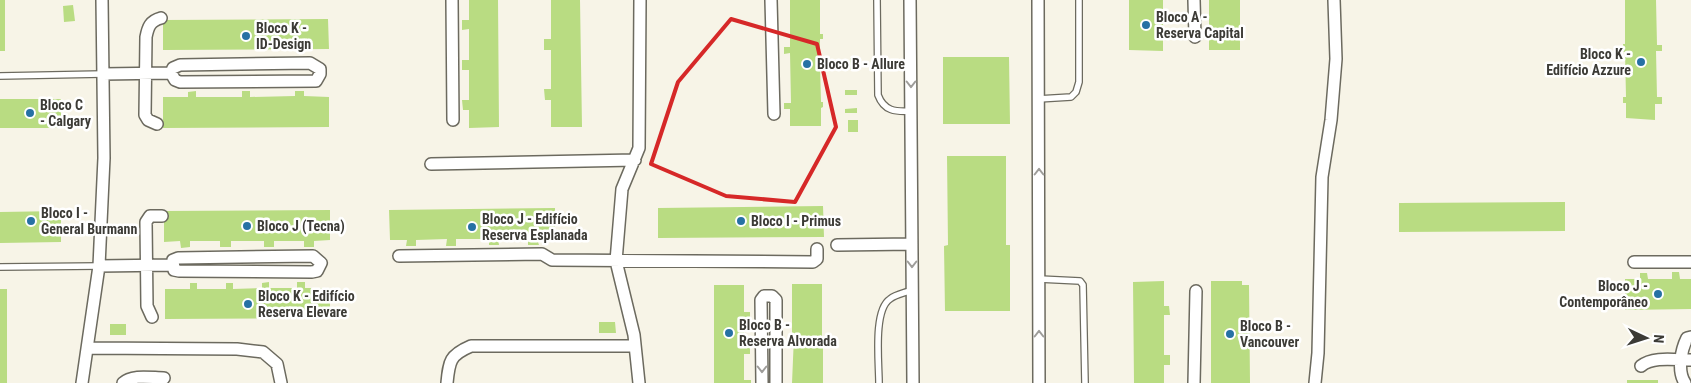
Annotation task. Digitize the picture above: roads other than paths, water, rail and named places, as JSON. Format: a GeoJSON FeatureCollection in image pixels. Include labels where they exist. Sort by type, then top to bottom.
{"type":"FeatureCollection","features":[{"type":"Feature","properties":{"kind":"street"},"geometry":{"type":"LineString","coordinates":[[82,383],[89,348],[99,266],[104,158],[102,0]]}},
{"type":"Feature","properties":{"kind":"street"},"geometry":{"type":"LineString","coordinates":[[452,0],[453,120]]}},
{"type":"Feature","properties":{"kind":"street"},"geometry":{"type":"LineString","coordinates":[[639,383],[635,346],[616,261],[622,188],[639,148],[640,0]]}},
{"type":"Feature","properties":{"kind":"street"},"geometry":{"type":"LineString","coordinates":[[771,0],[774,114]]}},
{"type":"Feature","properties":{"kind":"street"},"geometry":{"type":"LineString","coordinates":[[910,0],[913,383]]}},
{"type":"Feature","properties":{"kind":"street"},"geometry":{"type":"LineString","coordinates":[[1038,0],[1040,383]]}},
{"type":"Feature","properties":{"kind":"street"},"geometry":{"type":"LineString","coordinates":[[1194,0],[1196,37]]}},
{"type":"Feature","properties":{"kind":"street"},"geometry":{"type":"LineString","coordinates":[[1315,383],[1318,353],[1322,177],[1331,120],[1336,59],[1334,0]]}},
{"type":"Feature","properties":{"kind":"street"},"geometry":{"type":"LineString","coordinates":[[157,124],[148,120],[145,115],[146,37],[148,26],[153,20],[160,18]]}},
{"type":"Feature","properties":{"kind":"street"},"geometry":{"type":"LineString","coordinates":[[310,63],[320,69],[318,80],[308,81],[180,82],[173,78],[171,73],[173,68],[180,65],[310,63]]}},
{"type":"Feature","properties":{"kind":"street"},"geometry":{"type":"LineString","coordinates":[[102,74],[171,73]]}},
{"type":"Feature","properties":{"kind":"street"},"geometry":{"type":"LineString","coordinates":[[431,164],[635,160]]}},
{"type":"Feature","properties":{"kind":"street"},"geometry":{"type":"LineString","coordinates":[[152,318],[146,306],[147,219],[154,215],[162,216]]}},
{"type":"Feature","properties":{"kind":"street"},"geometry":{"type":"LineString","coordinates":[[836,245],[912,244]]}},
{"type":"Feature","properties":{"kind":"street"},"geometry":{"type":"LineString","coordinates":[[399,256],[542,254],[552,260],[812,262],[817,259],[817,249]]}},
{"type":"Feature","properties":{"kind":"street"},"geometry":{"type":"LineString","coordinates":[[313,256],[321,263],[317,271],[312,272],[179,271],[174,270],[172,265],[173,260],[178,258],[313,256]]}},
{"type":"Feature","properties":{"kind":"street"},"geometry":{"type":"LineString","coordinates":[[1634,262],[1691,262]]}},
{"type":"Feature","properties":{"kind":"street"},"geometry":{"type":"LineString","coordinates":[[99,266],[172,265]]}},
{"type":"Feature","properties":{"kind":"street"},"geometry":{"type":"LineString","coordinates":[[1194,383],[1196,291]]}},
{"type":"Feature","properties":{"kind":"street"},"geometry":{"type":"LineString","coordinates":[[762,383],[761,300],[764,296],[772,296],[776,300],[776,383]]}},
{"type":"Feature","properties":{"kind":"street"},"geometry":{"type":"LineString","coordinates":[[1682,382],[1686,360],[1681,349],[1687,338],[1691,337]]}},
{"type":"Feature","properties":{"kind":"street"},"geometry":{"type":"LineString","coordinates":[[447,383],[449,364],[457,352],[471,346],[635,346]]}},
{"type":"Feature","properties":{"kind":"street"},"geometry":{"type":"LineString","coordinates":[[89,348],[237,349],[263,352],[277,364],[281,383]]}},
{"type":"Feature","properties":{"kind":"street"},"geometry":{"type":"LineString","coordinates":[[1641,366],[1646,362],[1654,360],[1686,360]]}},
{"type":"Feature","properties":{"kind":"street"},"geometry":{"type":"LineString","coordinates":[[123,383],[126,380],[136,378],[164,378]]}},
{"type":"Feature","properties":{"kind":"lane"},"geometry":{"type":"LineString","coordinates":[[877,0],[878,95],[881,104],[888,109],[911,111]]}},
{"type":"Feature","properties":{"kind":"lane"},"geometry":{"type":"LineString","coordinates":[[1038,99],[1070,97],[1076,92],[1078,82],[1079,0]]}},
{"type":"Feature","properties":{"kind":"lane"},"geometry":{"type":"LineString","coordinates":[[0,76],[102,74]]}},
{"type":"Feature","properties":{"kind":"lane"},"geometry":{"type":"LineString","coordinates":[[0,267],[99,266]]}},
{"type":"Feature","properties":{"kind":"lane"},"geometry":{"type":"LineString","coordinates":[[1039,279],[1080,281],[1084,285],[1085,383]]}},
{"type":"Feature","properties":{"kind":"lane"},"geometry":{"type":"LineString","coordinates":[[879,383],[879,320],[882,308],[890,299],[912,290]]}},
{"type":"Feature","properties":{"kind":"place","name":"Bloco A - Reserva Capital"},"geometry":{"type":"Point","coordinates":[1146,25]}},
{"type":"Feature","properties":{"kind":"place","name":"Bloco K - ID-Design"},"geometry":{"type":"Point","coordinates":[246,36]}},
{"type":"Feature","properties":{"kind":"place","name":"Bloco K - Edifício Azzure"},"geometry":{"type":"Point","coordinates":[1641,62]}},
{"type":"Feature","properties":{"kind":"place","name":"Bloco B - Allure"},"geometry":{"type":"Point","coordinates":[807,64]}},
{"type":"Feature","properties":{"kind":"place","name":"Bloco C - Calgary"},"geometry":{"type":"Point","coordinates":[30,113]}},
{"type":"Feature","properties":{"kind":"place","name":"Bloco I - General Burmann"},"geometry":{"type":"Point","coordinates":[31,221]}},
{"type":"Feature","properties":{"kind":"place","name":"Bloco I - Primus"},"geometry":{"type":"Point","coordinates":[741,221]}},
{"type":"Feature","properties":{"kind":"place","name":"Bloco J (Tecna)"},"geometry":{"type":"Point","coordinates":[247,226]}},
{"type":"Feature","properties":{"kind":"place","name":"Bloco J - Edifício Reserva Esplanada"},"geometry":{"type":"Point","coordinates":[472,227]}},
{"type":"Feature","properties":{"kind":"place","name":"Bloco J - Contemporâneo"},"geometry":{"type":"Point","coordinates":[1658,294]}},
{"type":"Feature","properties":{"kind":"place","name":"Bloco K - Edifício Reserva Elevare"},"geometry":{"type":"Point","coordinates":[248,304]}},
{"type":"Feature","properties":{"kind":"place","name":"Bloco B - Reserva Alvorada"},"geometry":{"type":"Point","coordinates":[729,333]}},
{"type":"Feature","properties":{"kind":"place","name":"Bloco B - Vancouver"},"geometry":{"type":"Point","coordinates":[1230,334]}}]}
